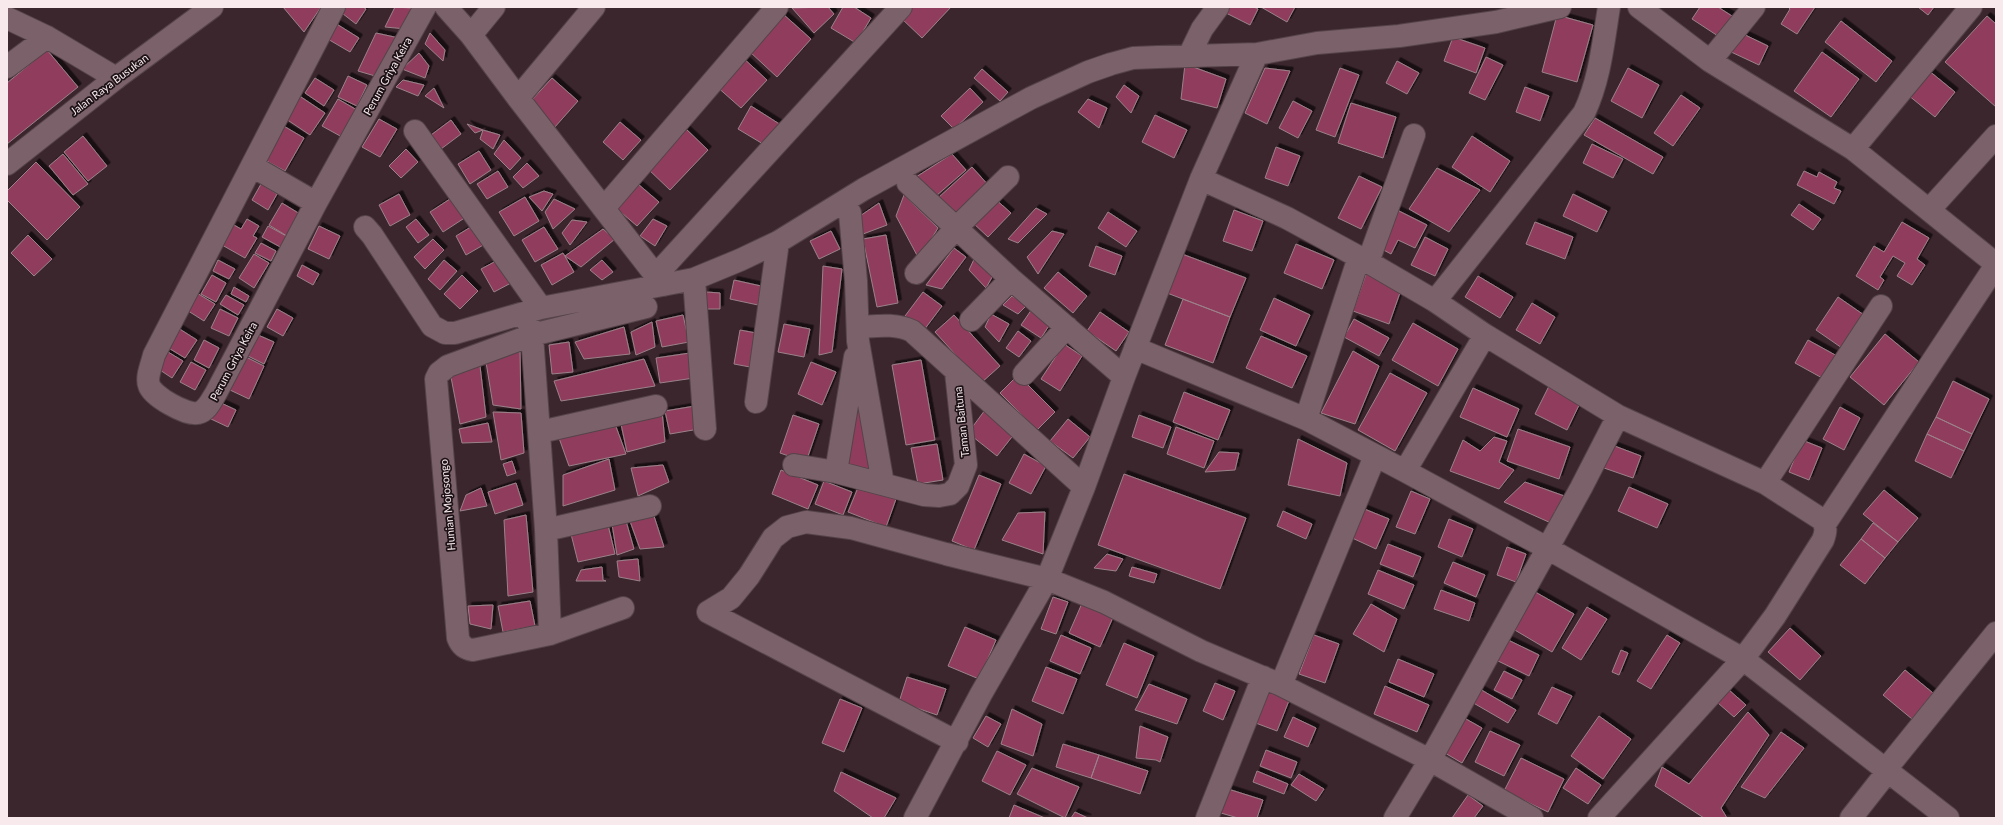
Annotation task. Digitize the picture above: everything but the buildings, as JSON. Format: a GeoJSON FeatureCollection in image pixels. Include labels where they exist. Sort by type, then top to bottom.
{"type":"FeatureCollection","features":[{"type":"Feature","properties":{"kind":"street","name":"Jalan Raya Busukan"},"geometry":{"type":"LineString","coordinates":[[7,164],[116,78],[212,7]]}},
{"type":"Feature","properties":{"kind":"street","name":"Perum Griya Keira"},"geometry":{"type":"LineString","coordinates":[[334,7],[154,355],[148,384],[152,391],[179,409],[191,414],[199,413],[208,406],[316,203],[425,7]]}},
{"type":"Feature","properties":{"kind":"street"},"geometry":{"type":"LineString","coordinates":[[446,7],[471,35],[518,98],[660,279]]}},
{"type":"Feature","properties":{"kind":"street"},"geometry":{"type":"LineString","coordinates":[[471,35],[494,7]]}},
{"type":"Feature","properties":{"kind":"street"},"geometry":{"type":"LineString","coordinates":[[518,98],[594,7]]}},
{"type":"Feature","properties":{"kind":"street"},"geometry":{"type":"LineString","coordinates":[[604,208],[776,7]]}},
{"type":"Feature","properties":{"kind":"street"},"geometry":{"type":"LineString","coordinates":[[660,279],[901,7]]}},
{"type":"Feature","properties":{"kind":"street"},"geometry":{"type":"LineString","coordinates":[[1189,56],[1202,29],[1218,7]]}},
{"type":"Feature","properties":{"kind":"street"},"geometry":{"type":"LineString","coordinates":[[365,227],[378,244],[432,326],[438,331],[455,332],[660,279],[694,278],[778,242],[871,185],[1031,98],[1088,72],[1133,58],[1257,54],[1317,44],[1496,22],[1560,7]]}},
{"type":"Feature","properties":{"kind":"street"},"geometry":{"type":"LineString","coordinates":[[1435,301],[1584,113],[1594,92],[1600,69],[1609,7]]}},
{"type":"Feature","properties":{"kind":"street"},"geometry":{"type":"LineString","coordinates":[[1639,7],[1710,61],[1853,149],[1996,265],[1825,524]]}},
{"type":"Feature","properties":{"kind":"street"},"geometry":{"type":"LineString","coordinates":[[1710,61],[1754,7]]}},
{"type":"Feature","properties":{"kind":"street"},"geometry":{"type":"LineString","coordinates":[[1853,149],[1971,7]]}},
{"type":"Feature","properties":{"kind":"street"},"geometry":{"type":"LineString","coordinates":[[7,18],[47,37],[116,78]]}},
{"type":"Feature","properties":{"kind":"street"},"geometry":{"type":"LineString","coordinates":[[7,67],[47,37]]}},
{"type":"Feature","properties":{"kind":"street"},"geometry":{"type":"LineString","coordinates":[[915,818],[957,742],[981,694],[1046,579],[1084,487],[1135,348],[1201,179],[1257,54]]}},
{"type":"Feature","properties":{"kind":"street"},"geometry":{"type":"LineString","coordinates":[[415,131],[534,311],[532,335],[546,530],[550,634]]}},
{"type":"Feature","properties":{"kind":"street"},"geometry":{"type":"LineString","coordinates":[[1306,419],[1363,259],[1414,135]]}},
{"type":"Feature","properties":{"kind":"street"},"geometry":{"type":"LineString","coordinates":[[1929,210],[1996,136]]}},
{"type":"Feature","properties":{"kind":"street"},"geometry":{"type":"LineString","coordinates":[[252,166],[316,203]]}},
{"type":"Feature","properties":{"kind":"street"},"geometry":{"type":"LineString","coordinates":[[916,273],[956,228],[1008,177]]}},
{"type":"Feature","properties":{"kind":"street"},"geometry":{"type":"LineString","coordinates":[[1201,179],[1287,218],[1363,259],[1435,301],[1485,335],[1618,416],[1765,483],[1821,519],[1825,524],[1826,532],[1823,540],[1775,616],[1743,659],[1599,818]]}},
{"type":"Feature","properties":{"kind":"street"},"geometry":{"type":"LineString","coordinates":[[908,183],[1011,279],[1124,377]]}},
{"type":"Feature","properties":{"kind":"street"},"geometry":{"type":"LineString","coordinates":[[850,213],[858,334],[883,484]]}},
{"type":"Feature","properties":{"kind":"street"},"geometry":{"type":"LineString","coordinates":[[756,402],[778,242]]}},
{"type":"Feature","properties":{"kind":"street"},"geometry":{"type":"LineString","coordinates":[[694,278],[705,429]]}},
{"type":"Feature","properties":{"kind":"street"},"geometry":{"type":"LineString","coordinates":[[972,320],[1011,279]]}},
{"type":"Feature","properties":{"kind":"street"},"geometry":{"type":"LineString","coordinates":[[1765,483],[1881,306]]}},
{"type":"Feature","properties":{"kind":"street","name":"Hunian Mojosongo"},"geometry":{"type":"LineString","coordinates":[[623,608],[550,634],[473,650],[466,649],[460,644],[457,630],[436,379],[443,368],[532,335],[646,307]]}},
{"type":"Feature","properties":{"kind":"street","name":"Taman Baituna"},"geometry":{"type":"LineString","coordinates":[[858,334],[892,326],[903,327],[912,331],[1084,487]]}},
{"type":"Feature","properties":{"kind":"street"},"geometry":{"type":"LineString","coordinates":[[1024,374],[1067,327]]}},
{"type":"Feature","properties":{"kind":"street"},"geometry":{"type":"LineString","coordinates":[[836,472],[858,334]]}},
{"type":"Feature","properties":{"kind":"street"},"geometry":{"type":"LineString","coordinates":[[1404,471],[1485,335]]}},
{"type":"Feature","properties":{"kind":"street"},"geometry":{"type":"LineString","coordinates":[[1135,348],[1306,419],[1547,548],[1743,659],[1948,818]]}},
{"type":"Feature","properties":{"kind":"street","name":"Taman Baituna"},"geometry":{"type":"LineString","coordinates":[[794,465],[836,472],[924,496],[950,494],[958,486],[966,465],[956,372]]}},
{"type":"Feature","properties":{"kind":"street"},"geometry":{"type":"LineString","coordinates":[[540,432],[656,406]]}},
{"type":"Feature","properties":{"kind":"street"},"geometry":{"type":"LineString","coordinates":[[1395,818],[1430,760],[1618,416]]}},
{"type":"Feature","properties":{"kind":"street"},"geometry":{"type":"LineString","coordinates":[[1207,818],[1272,681],[1375,456]]}},
{"type":"Feature","properties":{"kind":"street"},"geometry":{"type":"LineString","coordinates":[[546,530],[650,506]]}},
{"type":"Feature","properties":{"kind":"street"},"geometry":{"type":"LineString","coordinates":[[957,742],[708,612],[731,598],[749,576],[773,538],[787,527],[806,522],[851,528],[1046,579],[1104,602],[1201,651],[1272,681],[1430,760],[1532,818]]}},
{"type":"Feature","properties":{"kind":"street"},"geometry":{"type":"LineString","coordinates":[[1851,818],[1887,770],[1996,633]]}}]}
